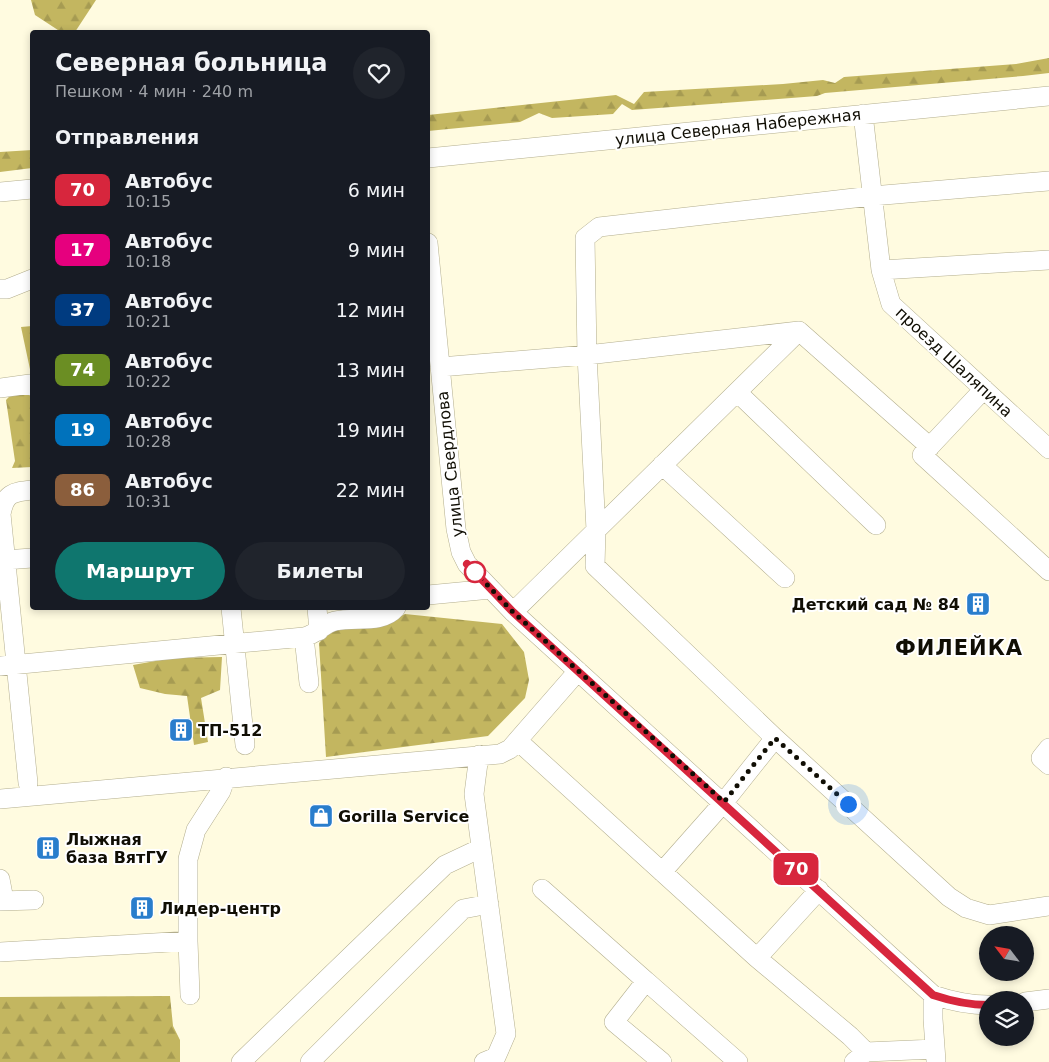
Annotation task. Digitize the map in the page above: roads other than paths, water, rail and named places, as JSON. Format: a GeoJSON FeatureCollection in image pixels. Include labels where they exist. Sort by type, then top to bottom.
{"type":"FeatureCollection","features":[{"type":"Feature","properties":{"kind":"street","name":"улица Северная Набережная"},"geometry":{"type":"LineString","coordinates":[[430,158],[1049,96]]}},
{"type":"Feature","properties":{"kind":"street","name":"проезд Шаляпина"},"geometry":{"type":"LineString","coordinates":[[863,114],[881,270],[892,304],[1049,449]]}},
{"type":"Feature","properties":{"kind":"street"},"geometry":{"type":"LineString","coordinates":[[1049,181],[872,196],[599,227],[585,238],[587,355],[596,530],[594,566],[775,738],[949,897],[966,908],[989,915],[1049,906]]}},
{"type":"Feature","properties":{"kind":"street"},"geometry":{"type":"LineString","coordinates":[[0,192],[30,189]]}},
{"type":"Feature","properties":{"kind":"street"},"geometry":{"type":"LineString","coordinates":[[881,270],[1049,260]]}},
{"type":"Feature","properties":{"kind":"street"},"geometry":{"type":"LineString","coordinates":[[0,289],[7,290],[30,280]]}},
{"type":"Feature","properties":{"kind":"street","name":"улица Свердлова"},"geometry":{"type":"LineString","coordinates":[[430,281],[456,529],[461,552],[467,564],[513,612],[724,802],[933,995],[952,1001],[979,1005]]}},
{"type":"Feature","properties":{"kind":"street"},"geometry":{"type":"LineString","coordinates":[[513,612],[799,331]]}},
{"type":"Feature","properties":{"kind":"street"},"geometry":{"type":"LineString","coordinates":[[440,367],[587,355],[799,331],[930,447]]}},
{"type":"Feature","properties":{"kind":"street"},"geometry":{"type":"LineString","coordinates":[[0,388],[30,384]]}},
{"type":"Feature","properties":{"kind":"street"},"geometry":{"type":"LineString","coordinates":[[984,390],[922,455],[1049,571]]}},
{"type":"Feature","properties":{"kind":"street"},"geometry":{"type":"LineString","coordinates":[[737,392],[876,525]]}},
{"type":"Feature","properties":{"kind":"street"},"geometry":{"type":"LineString","coordinates":[[662,465],[785,578]]}},
{"type":"Feature","properties":{"kind":"street"},"geometry":{"type":"LineString","coordinates":[[28,783],[8,665],[5,560],[1,514],[8,496],[18,491],[30,490]]}},
{"type":"Feature","properties":{"kind":"street"},"geometry":{"type":"LineString","coordinates":[[5,560],[30,558]]}},
{"type":"Feature","properties":{"kind":"street"},"geometry":{"type":"LineString","coordinates":[[430,595],[492,589]]}},
{"type":"Feature","properties":{"kind":"street"},"geometry":{"type":"LineString","coordinates":[[231,610],[245,745]]}},
{"type":"Feature","properties":{"kind":"street"},"geometry":{"type":"LineString","coordinates":[[309,683],[311,634],[317,610]]}},
{"type":"Feature","properties":{"kind":"street"},"geometry":{"type":"LineString","coordinates":[[8,665],[235,644],[311,634],[338,620],[381,618],[393,610]]}},
{"type":"Feature","properties":{"kind":"street"},"geometry":{"type":"LineString","coordinates":[[0,799],[226,777],[500,754],[510,750],[578,671]]}},
{"type":"Feature","properties":{"kind":"street"},"geometry":{"type":"LineString","coordinates":[[662,872],[724,802],[775,738]]}},
{"type":"Feature","properties":{"kind":"street"},"geometry":{"type":"LineString","coordinates":[[518,741],[757,958],[850,1036],[860,1057],[936,1056],[933,995]]}},
{"type":"Feature","properties":{"kind":"street"},"geometry":{"type":"LineString","coordinates":[[1049,748],[1041,758],[1049,765]]}},
{"type":"Feature","properties":{"kind":"street"},"geometry":{"type":"LineString","coordinates":[[479,755],[474,794],[506,1034],[496,1057],[484,1062]]}},
{"type":"Feature","properties":{"kind":"street"},"geometry":{"type":"LineString","coordinates":[[190,996],[188,859],[196,830],[222,790],[226,777]]}},
{"type":"Feature","properties":{"kind":"street"},"geometry":{"type":"LineString","coordinates":[[241,1062],[445,865],[481,848]]}},
{"type":"Feature","properties":{"kind":"street"},"geometry":{"type":"LineString","coordinates":[[0,879],[2,901],[34,900]]}},
{"type":"Feature","properties":{"kind":"street"},"geometry":{"type":"LineString","coordinates":[[542,889],[738,1062]]}},
{"type":"Feature","properties":{"kind":"street"},"geometry":{"type":"LineString","coordinates":[[757,958],[819,890]]}},
{"type":"Feature","properties":{"kind":"street"},"geometry":{"type":"LineString","coordinates":[[310,1062],[463,908],[489,904]]}},
{"type":"Feature","properties":{"kind":"street"},"geometry":{"type":"LineString","coordinates":[[0,952],[188,941]]}},
{"type":"Feature","properties":{"kind":"street"},"geometry":{"type":"LineString","coordinates":[[646,981],[614,1022],[662,1062]]}},
{"type":"Feature","properties":{"kind":"street"},"geometry":{"type":"LineString","coordinates":[[1034,1001],[1049,999]]}},
{"type":"Feature","properties":{"kind":"place","name":"Детский сад № 84"},"geometry":{"type":"Point","coordinates":[978,604]}},
{"type":"Feature","properties":{"kind":"place","name":"ТП-512"},"geometry":{"type":"Point","coordinates":[181,730]}},
{"type":"Feature","properties":{"kind":"place","name":"Gorilla Service"},"geometry":{"type":"Point","coordinates":[321,816]}},
{"type":"Feature","properties":{"kind":"place","name":"Лыжная база ВятГУ"},"geometry":{"type":"Point","coordinates":[48,848]}},
{"type":"Feature","properties":{"kind":"place","name":"Лидер-центр"},"geometry":{"type":"Point","coordinates":[142,908]}},
{"type":"Feature","properties":{"kind":"district","name":"ФИЛЕЙКА"},"geometry":{"type":"Point","coordinates":[959,648]}}]}
